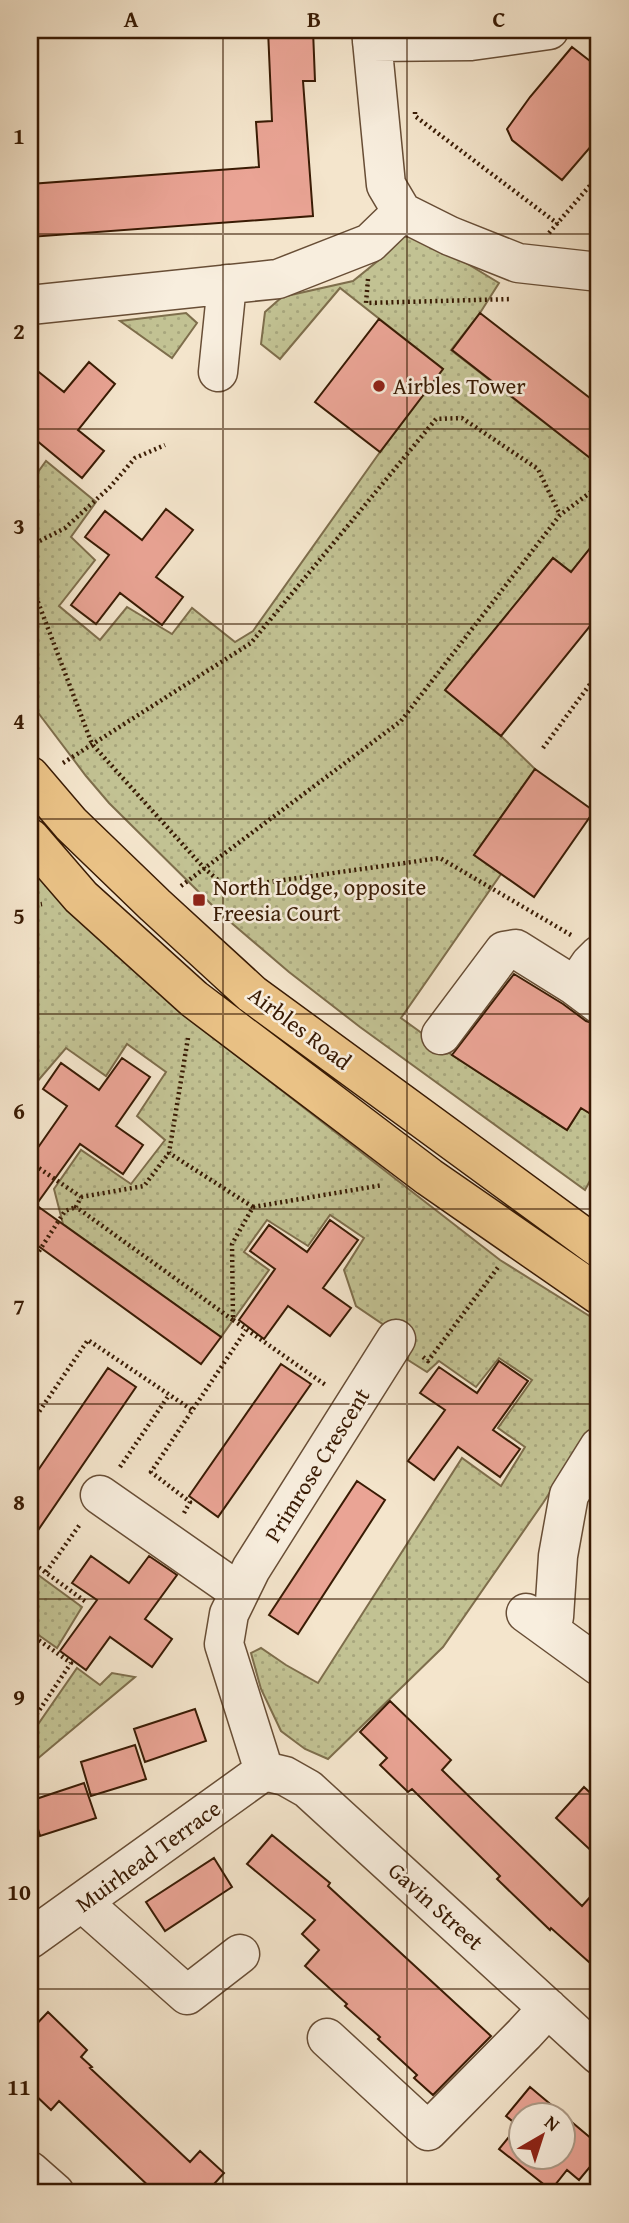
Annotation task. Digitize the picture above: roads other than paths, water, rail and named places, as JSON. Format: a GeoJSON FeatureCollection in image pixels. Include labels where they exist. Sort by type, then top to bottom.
{"type":"FeatureCollection","features":[{"type":"Feature","properties":{"kind":"main road","name":"Airbles Road"},"geometry":{"type":"LineString","coordinates":[[32,779],[71,824],[252,994],[599,1248]]}},
{"type":"Feature","properties":{"kind":"main road","name":"Airbles Road"},"geometry":{"type":"LineString","coordinates":[[30,838],[81,897],[194,999],[429,1177],[599,1295]]}},
{"type":"Feature","properties":{"kind":"street"},"geometry":{"type":"LineString","coordinates":[[549,30],[471,41],[372,36],[386,185],[402,212],[450,236],[518,281],[599,272]]}},
{"type":"Feature","properties":{"kind":"street"},"geometry":{"type":"LineString","coordinates":[[30,305],[278,279],[370,243],[402,212]]}},
{"type":"Feature","properties":{"kind":"street"},"geometry":{"type":"LineString","coordinates":[[218,372],[228,284]]}},
{"type":"Feature","properties":{"kind":"street"},"geometry":{"type":"LineString","coordinates":[[442,1035],[504,951],[516,949],[587,995],[590,964],[587,946]]}},
{"type":"Feature","properties":{"kind":"street","name":"Primrose Crescent"},"geometry":{"type":"LineString","coordinates":[[264,1771],[224,1644],[229,1614],[251,1569],[397,1339]]}},
{"type":"Feature","properties":{"kind":"street"},"geometry":{"type":"LineString","coordinates":[[599,1447],[569,1495],[558,1556],[540,1615],[599,1666]]}},
{"type":"Feature","properties":{"kind":"street"},"geometry":{"type":"LineString","coordinates":[[100,1495],[239,1592]]}},
{"type":"Feature","properties":{"kind":"street","name":"Muirhead Terrace"},"geometry":{"type":"LineString","coordinates":[[30,1939],[264,1771]]}},
{"type":"Feature","properties":{"kind":"street","name":"Gavin Street"},"geometry":{"type":"LineString","coordinates":[[264,1771],[285,1776],[308,1789],[599,2055]]}},
{"type":"Feature","properties":{"kind":"street"},"geometry":{"type":"LineString","coordinates":[[83,1903],[187,1995],[240,1954]]}},
{"type":"Feature","properties":{"kind":"street"},"geometry":{"type":"LineString","coordinates":[[327,2038],[428,2131],[548,2008]]}},
{"type":"Feature","properties":{"kind":"street"},"geometry":{"type":"LineString","coordinates":[[30,2171],[55,2193]]}},
{"type":"Feature","properties":{"kind":"place","name":"Airbles Tower"},"geometry":{"type":"Point","coordinates":[379,386]}},
{"type":"Feature","properties":{"kind":"place","name":"North Lodge, opposite Freesia Court"},"geometry":{"type":"Point","coordinates":[199,900]}}]}
